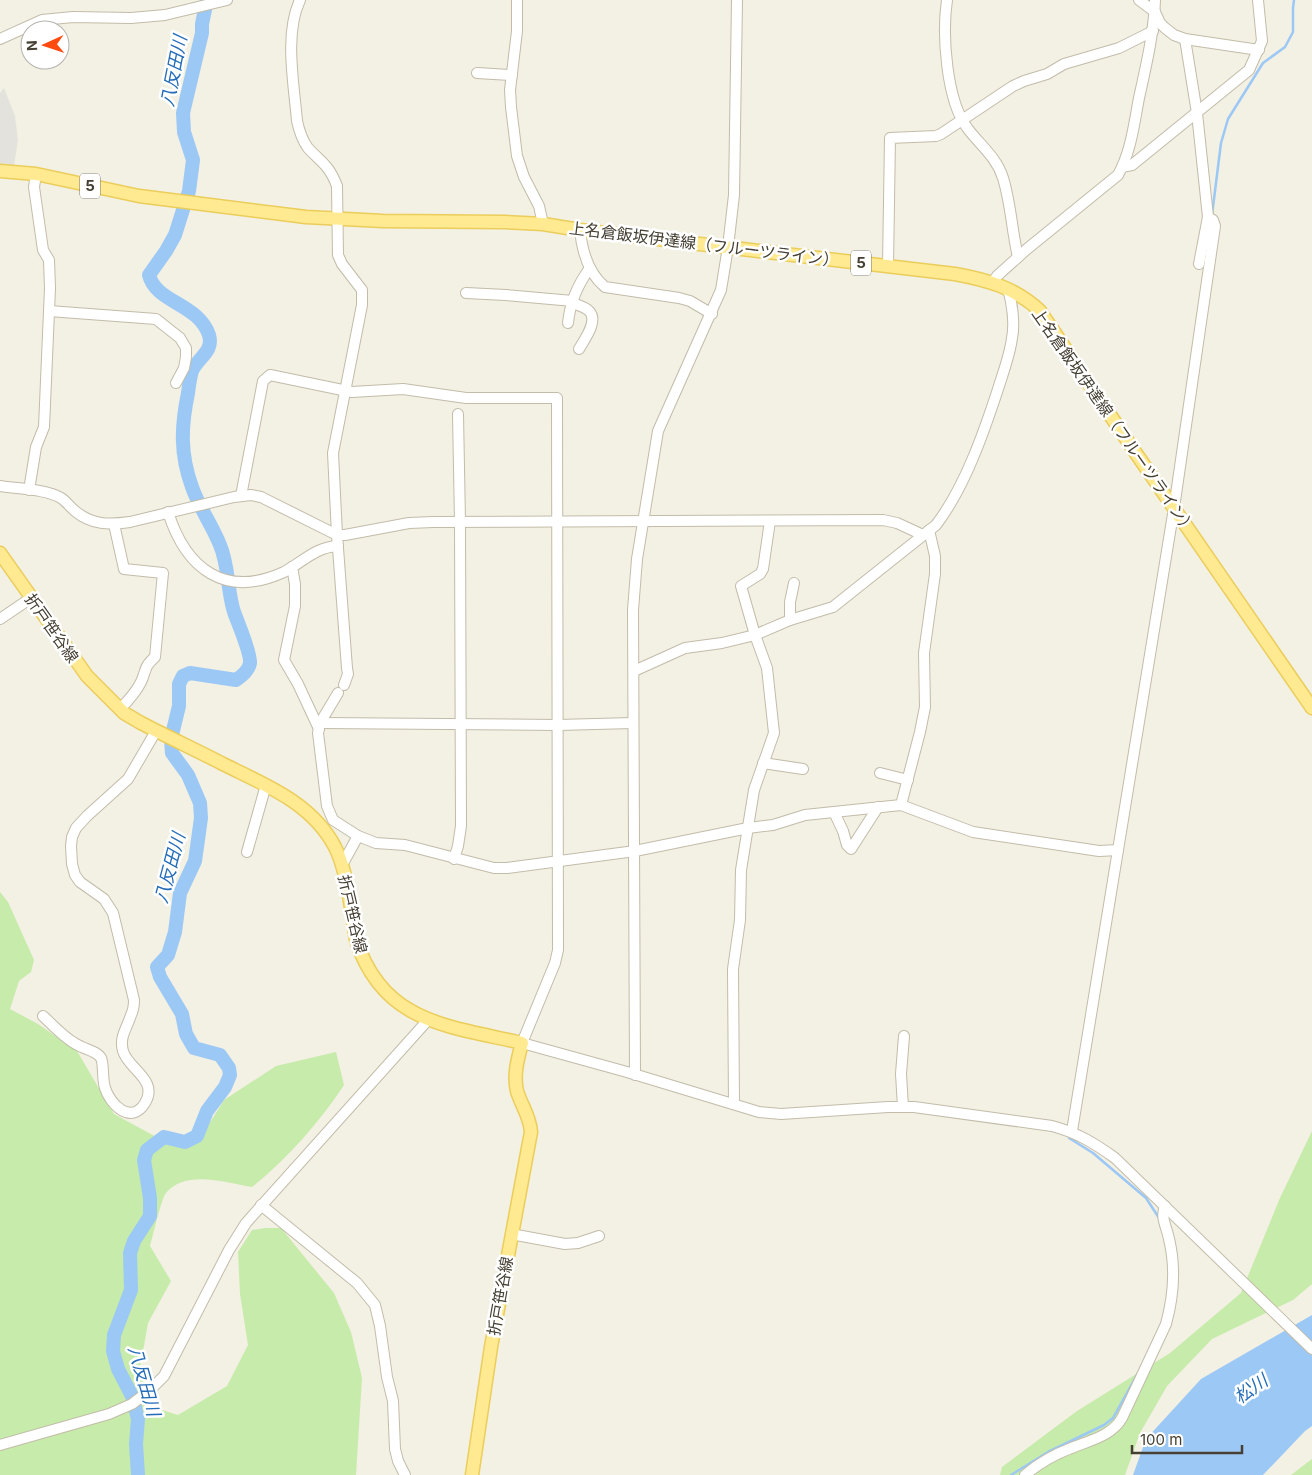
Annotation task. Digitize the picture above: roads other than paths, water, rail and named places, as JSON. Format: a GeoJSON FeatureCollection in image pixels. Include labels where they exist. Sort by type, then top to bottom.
{"type":"FeatureCollection","features":[{"type":"Feature","properties":{"kind":"main road","name":"上名倉飯坂伊達線（フルーツライン）"},"geometry":{"type":"LineString","coordinates":[[0,171],[36,174],[139,196],[338,220],[543,224],[955,274],[993,282],[1008,288],[1029,300],[1040,311],[1312,708]]}},
{"type":"Feature","properties":{"kind":"main road","name":"折戸笹谷線"},"geometry":{"type":"LineString","coordinates":[[0,554],[86,676],[120,709],[156,731],[266,785],[298,803],[320,825],[335,847],[342,865],[356,940],[366,967],[389,996],[420,1016],[442,1025],[522,1043],[516,1071],[517,1091],[530,1122],[531,1132],[490,1348],[472,1475]]}},
{"type":"Feature","properties":{"kind":"street"},"geometry":{"type":"LineString","coordinates":[[0,39],[42,20],[83,17],[131,18],[165,15],[227,0]]}},
{"type":"Feature","properties":{"kind":"street"},"geometry":{"type":"LineString","coordinates":[[300,0],[293,17],[292,38],[297,121],[303,140],[325,163],[337,186],[338,255],[363,294],[333,454],[337,535],[348,668],[348,674],[318,733],[327,806],[333,820],[358,836],[376,843],[404,845],[494,868],[507,868],[635,851],[748,828],[773,825],[804,815],[901,805],[973,832],[1099,850],[1118,850]]}},
{"type":"Feature","properties":{"kind":"street"},"geometry":{"type":"LineString","coordinates":[[517,0],[510,90],[511,107],[517,156],[524,177],[540,206],[543,224]]}},
{"type":"Feature","properties":{"kind":"street"},"geometry":{"type":"LineString","coordinates":[[635,1075],[633,610],[637,559],[658,431],[712,314],[721,290],[734,195],[737,0]]}},
{"type":"Feature","properties":{"kind":"street"},"geometry":{"type":"LineString","coordinates":[[947,0],[944,18],[952,96],[962,120],[995,160],[1003,179],[1018,257]]}},
{"type":"Feature","properties":{"kind":"street"},"geometry":{"type":"LineString","coordinates":[[1139,0],[1155,12],[1160,23],[1165,28],[1185,39],[1258,50]]}},
{"type":"Feature","properties":{"kind":"street"},"geometry":{"type":"LineString","coordinates":[[993,282],[1018,257],[1118,175],[1125,161],[1132,134],[1152,30],[1155,0]]}},
{"type":"Feature","properties":{"kind":"street"},"geometry":{"type":"LineString","coordinates":[[1122,167],[1132,165],[1249,70],[1262,41],[1258,0]]}},
{"type":"Feature","properties":{"kind":"street"},"geometry":{"type":"LineString","coordinates":[[888,266],[890,138],[936,136],[942,134],[1024,81],[1047,74],[1064,64],[1119,48],[1152,30]]}},
{"type":"Feature","properties":{"kind":"street"},"geometry":{"type":"LineString","coordinates":[[1185,39],[1197,112],[1208,217],[1199,264]]}},
{"type":"Feature","properties":{"kind":"street"},"geometry":{"type":"LineString","coordinates":[[477,74],[512,75]]}},
{"type":"Feature","properties":{"kind":"street"},"geometry":{"type":"LineString","coordinates":[[29,490],[36,447],[44,427],[49,311],[49,260],[43,250],[34,187],[36,174]]}},
{"type":"Feature","properties":{"kind":"street"},"geometry":{"type":"LineString","coordinates":[[1072,1131],[1174,508],[1215,226],[1213,220],[1208,217]]}},
{"type":"Feature","properties":{"kind":"street"},"geometry":{"type":"LineString","coordinates":[[580,230],[582,247],[590,268],[598,281],[605,286],[679,298],[690,301],[712,314]]}},
{"type":"Feature","properties":{"kind":"street"},"geometry":{"type":"LineString","coordinates":[[568,323],[569,308],[581,280],[590,268]]}},
{"type":"Feature","properties":{"kind":"street"},"geometry":{"type":"LineString","coordinates":[[634,671],[685,648],[722,643],[755,635],[790,620],[833,607],[936,525],[947,510],[958,489],[989,418],[1013,337],[1008,288]]}},
{"type":"Feature","properties":{"kind":"street"},"geometry":{"type":"LineString","coordinates":[[466,293],[573,302],[588,310],[592,315],[592,323],[580,349]]}},
{"type":"Feature","properties":{"kind":"street"},"geometry":{"type":"LineString","coordinates":[[49,311],[156,319],[180,338],[186,348],[184,368],[176,383]]}},
{"type":"Feature","properties":{"kind":"street"},"geometry":{"type":"LineString","coordinates":[[241,496],[263,381],[266,377],[274,376],[345,392],[403,389],[466,398],[557,398],[558,950],[556,963],[522,1043],[759,1112],[781,1114],[914,1107],[1052,1126],[1072,1131],[1090,1140],[1115,1158],[1312,1349]]}},
{"type":"Feature","properties":{"kind":"street"},"geometry":{"type":"LineString","coordinates":[[454,859],[461,826],[458,414]]}},
{"type":"Feature","properties":{"kind":"street"},"geometry":{"type":"LineString","coordinates":[[0,486],[48,493],[60,498],[84,518],[93,522],[114,524],[252,495],[261,497],[337,535],[409,523],[886,520],[926,533]]}},
{"type":"Feature","properties":{"kind":"street"},"geometry":{"type":"LineString","coordinates":[[168,512],[174,532],[191,559],[224,579],[235,583],[260,580],[292,567],[314,552],[338,546]]}},
{"type":"Feature","properties":{"kind":"street"},"geometry":{"type":"LineString","coordinates":[[734,1104],[733,969],[740,920],[741,870],[754,790],[774,733],[767,668],[741,586],[760,574],[763,569],[770,521]]}},
{"type":"Feature","properties":{"kind":"street"},"geometry":{"type":"LineString","coordinates":[[114,524],[124,569],[163,573],[155,658],[146,665],[141,681],[120,709]]}},
{"type":"Feature","properties":{"kind":"street"},"geometry":{"type":"LineString","coordinates":[[901,805],[925,706],[924,653],[935,574],[935,556],[926,533]]}},
{"type":"Feature","properties":{"kind":"street"},"geometry":{"type":"LineString","coordinates":[[292,567],[295,584],[295,606],[284,660],[320,726]]}},
{"type":"Feature","properties":{"kind":"street"},"geometry":{"type":"LineString","coordinates":[[790,620],[790,602],[794,583]]}},
{"type":"Feature","properties":{"kind":"street"},"geometry":{"type":"LineString","coordinates":[[0,620],[31,598]]}},
{"type":"Feature","properties":{"kind":"street"},"geometry":{"type":"LineString","coordinates":[[320,726],[633,723]]}},
{"type":"Feature","properties":{"kind":"street"},"geometry":{"type":"LineString","coordinates":[[43,1016],[75,1044],[96,1053],[101,1058],[104,1087],[111,1101],[117,1107],[127,1114],[134,1113],[145,1103],[148,1086],[140,1072],[123,1052],[122,1036],[132,1014],[134,1000],[112,913],[104,899],[80,882],[75,875],[71,846],[76,828],[86,816],[128,779],[156,731]]}},
{"type":"Feature","properties":{"kind":"street"},"geometry":{"type":"LineString","coordinates":[[763,763],[803,768]]}},
{"type":"Feature","properties":{"kind":"street"},"geometry":{"type":"LineString","coordinates":[[880,773],[908,780]]}},
{"type":"Feature","properties":{"kind":"street"},"geometry":{"type":"LineString","coordinates":[[247,852],[266,785]]}},
{"type":"Feature","properties":{"kind":"street"},"geometry":{"type":"LineString","coordinates":[[834,812],[850,849],[878,807]]}},
{"type":"Feature","properties":{"kind":"street"},"geometry":{"type":"LineString","coordinates":[[320,825],[333,820]]}},
{"type":"Feature","properties":{"kind":"street"},"geometry":{"type":"LineString","coordinates":[[342,865],[358,836]]}},
{"type":"Feature","properties":{"kind":"street"},"geometry":{"type":"LineString","coordinates":[[0,1445],[122,1410],[164,1376],[229,1250],[246,1223],[261,1204],[428,1020]]}},
{"type":"Feature","properties":{"kind":"street"},"geometry":{"type":"LineString","coordinates":[[903,1107],[900,1074],[904,1036]]}},
{"type":"Feature","properties":{"kind":"street"},"geometry":{"type":"LineString","coordinates":[[261,1204],[357,1283],[375,1305],[392,1401],[395,1449],[398,1462],[405,1475]]}},
{"type":"Feature","properties":{"kind":"street"},"geometry":{"type":"LineString","coordinates":[[1024,1475],[1068,1449],[1108,1433],[1119,1424],[1169,1315],[1174,1277],[1172,1253],[1163,1220],[1162,1212],[1165,1206]]}},
{"type":"Feature","properties":{"kind":"street"},"geometry":{"type":"LineString","coordinates":[[511,1234],[565,1244],[578,1243],[599,1236]]}},
{"type":"Feature","properties":{"kind":"water","name":"松川"},"geometry":{"type":"Polygon","coordinates":[[[1312,1315],[1312,1426],[1263,1475],[1133,1475],[1146,1439],[1201,1379],[1312,1315]]]}},
{"type":"Feature","properties":{"kind":"waterway","name":"八反田川"},"geometry":{"type":"LineString","coordinates":[[138,1475],[136,1444],[138,1419],[132,1396],[118,1369],[113,1351],[114,1335],[131,1290],[130,1253],[134,1241],[150,1216],[150,1198],[144,1160],[147,1150],[164,1137],[185,1142],[197,1136],[207,1111],[225,1087],[230,1075],[229,1068],[220,1055],[194,1048],[186,1034],[182,1014],[160,977],[157,967],[168,955],[175,932],[180,893],[195,861],[201,818],[200,803],[188,775],[172,753],[171,739],[179,706],[179,684],[183,676],[190,673],[236,680],[243,675],[250,663],[232,604],[223,553],[198,502],[185,463],[183,429],[191,376],[192,371],[209,346],[209,335],[204,324],[187,309],[160,292],[153,284],[149,275],[175,235],[189,191],[193,160],[184,132],[183,113],[202,33],[207,0]]}},
{"type":"Feature","properties":{"kind":"waterway"},"geometry":{"type":"LineString","coordinates":[[1212,215],[1221,143],[1228,119],[1263,63],[1285,47],[1293,32],[1294,0]]}},
{"type":"Feature","properties":{"kind":"waterway"},"geometry":{"type":"LineString","coordinates":[[1069,1134],[1069,1138],[1093,1153],[1146,1198],[1159,1218]]}},
{"type":"Feature","properties":{"kind":"waterway"},"geometry":{"type":"LineString","coordinates":[[1011,1475],[1048,1452],[1104,1425],[1113,1418],[1138,1373]]}}]}
